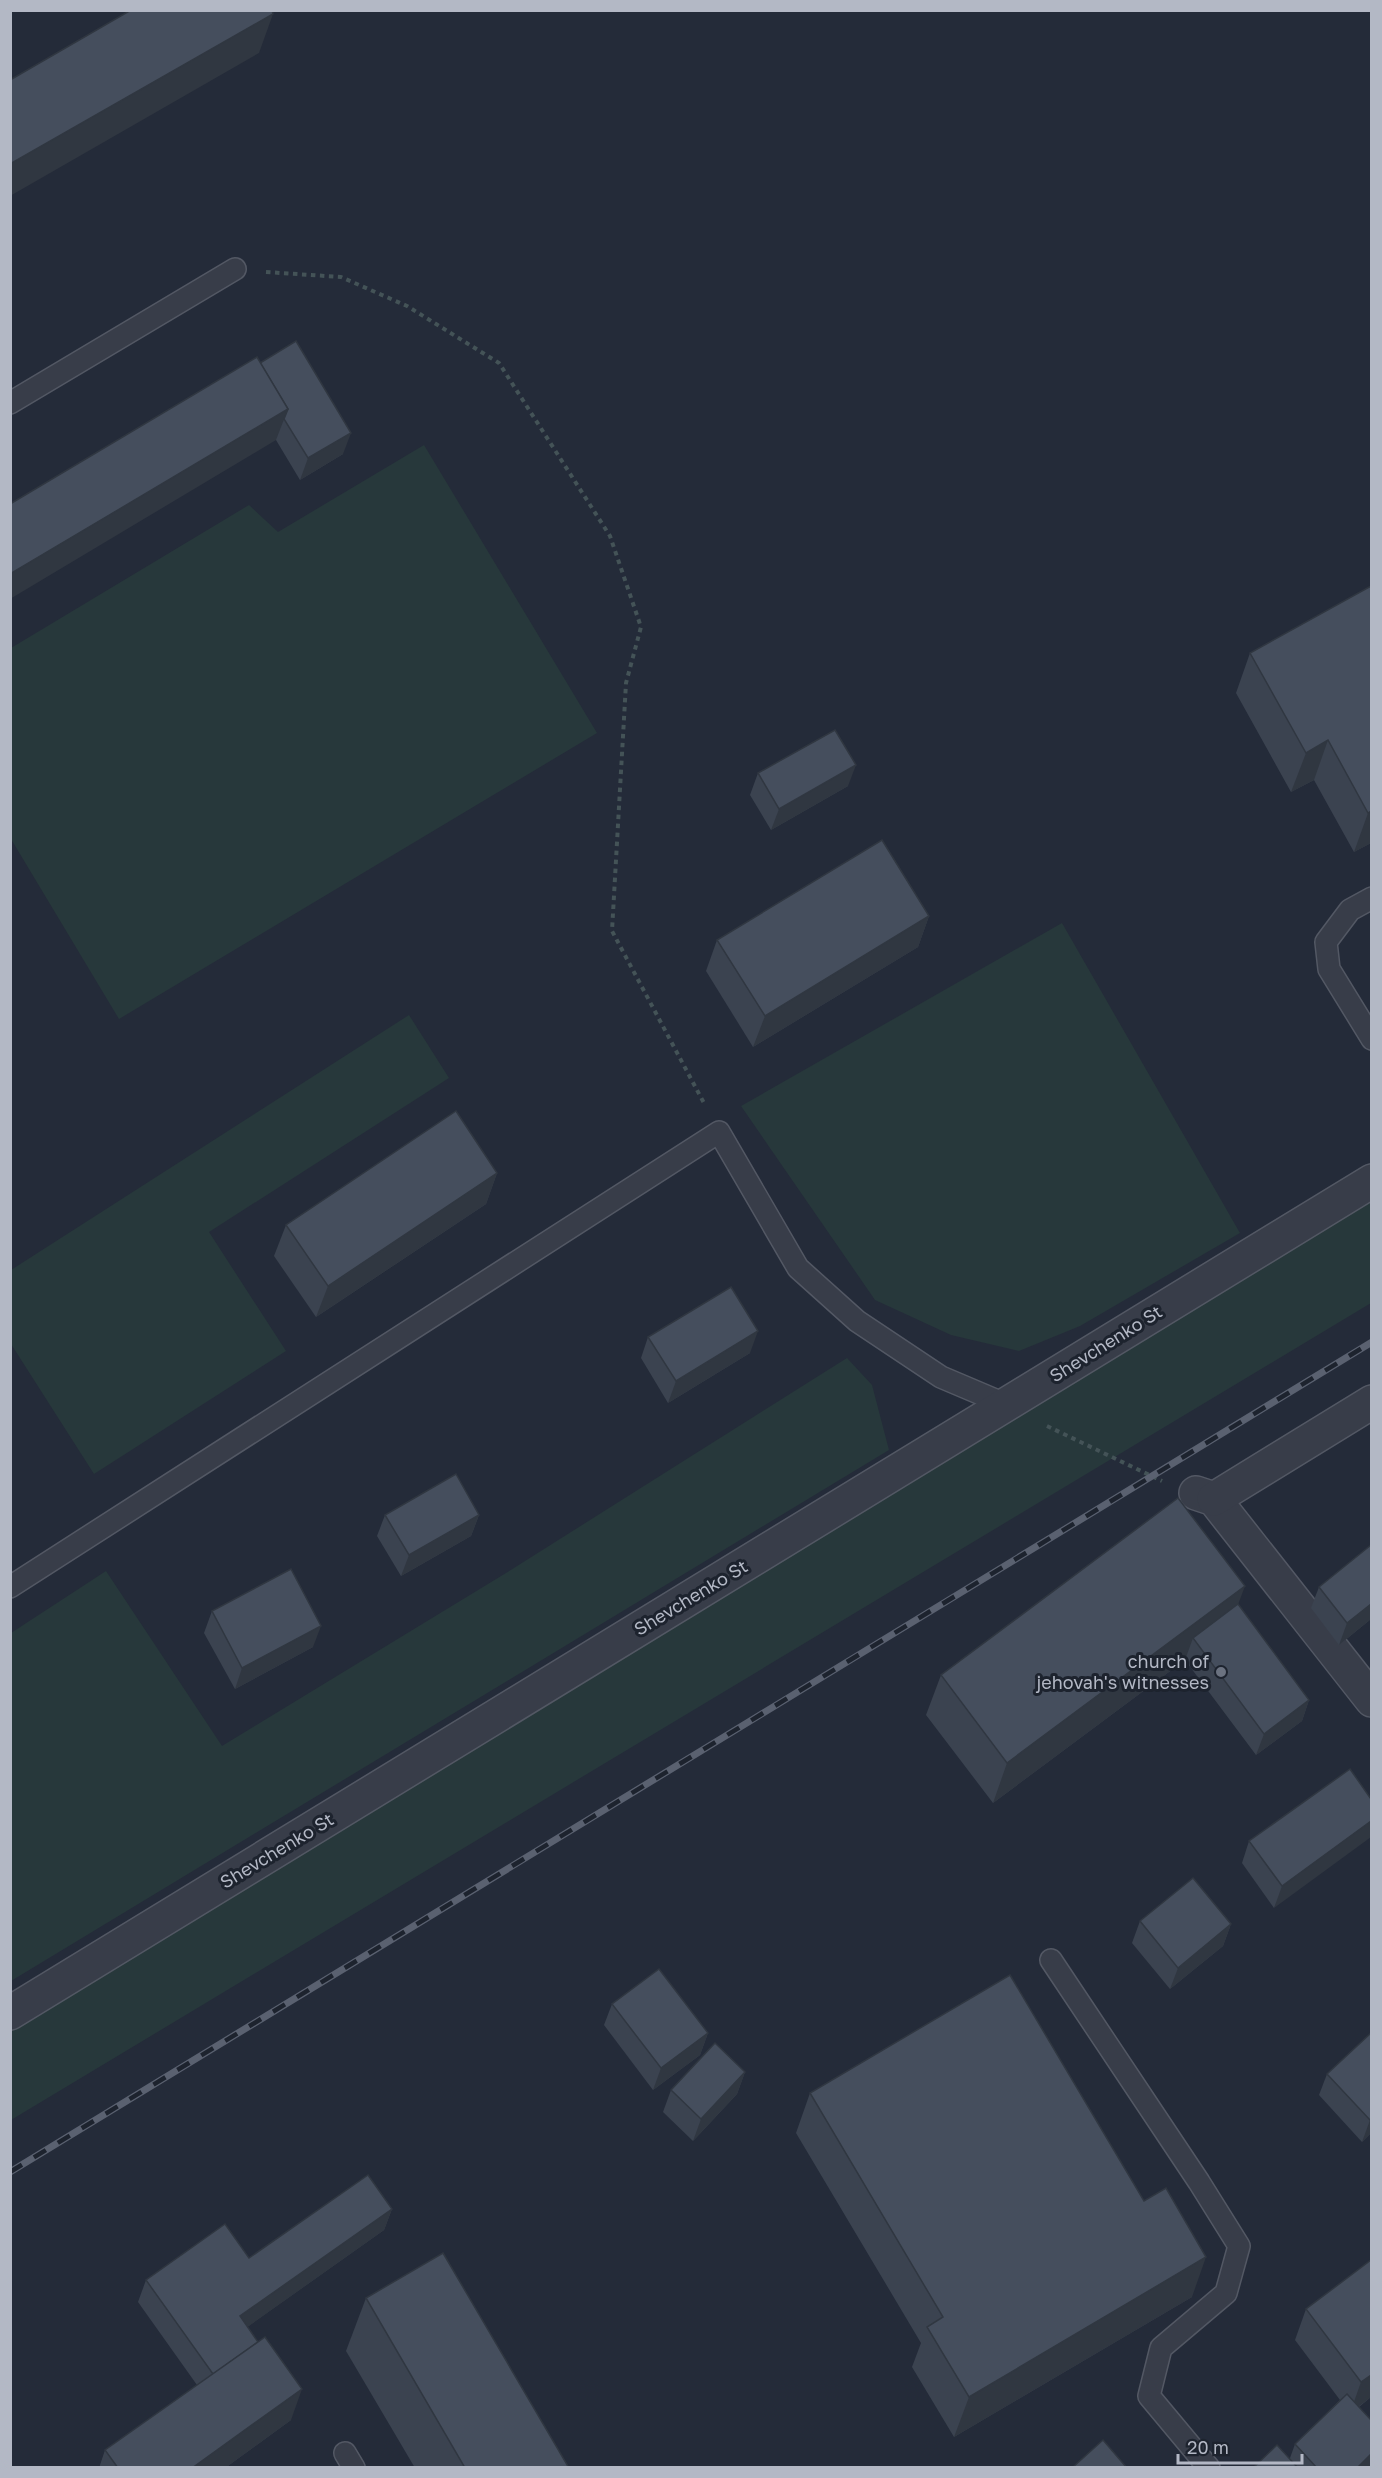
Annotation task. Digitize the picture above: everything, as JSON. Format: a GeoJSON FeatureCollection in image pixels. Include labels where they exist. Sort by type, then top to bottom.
{"type":"FeatureCollection","features":[{"type":"Feature","properties":{"kind":"street","name":"Shevchenko St"},"geometry":{"type":"LineString","coordinates":[[10,2013],[1007,1405],[1371,1180]]}},
{"type":"Feature","properties":{"kind":"street"},"geometry":{"type":"LineString","coordinates":[[1371,1402],[1205,1496],[1371,1700]]}},
{"type":"Feature","properties":{"kind":"lane"},"geometry":{"type":"LineString","coordinates":[[10,403],[235,269]]}},
{"type":"Feature","properties":{"kind":"lane"},"geometry":{"type":"LineString","coordinates":[[1371,898],[1350,910],[1326,942],[1329,969],[1371,1039]]}},
{"type":"Feature","properties":{"kind":"lane"},"geometry":{"type":"LineString","coordinates":[[10,1587],[719,1132],[798,1268],[856,1321],[941,1377],[1007,1405]]}},
{"type":"Feature","properties":{"kind":"lane"},"geometry":{"type":"LineString","coordinates":[[1051,1960],[1239,2246],[1226,2293],[1161,2348],[1149,2396],[1209,2468]]}},
{"type":"Feature","properties":{"kind":"path"},"geometry":{"type":"LineString","coordinates":[[235,269],[341,277],[407,306],[499,363],[610,537],[641,627],[626,682],[612,930],[719,1132]]}},
{"type":"Feature","properties":{"kind":"path"},"geometry":{"type":"LineString","coordinates":[[1007,1405],[1149,1477],[1205,1496]]}},
{"type":"Feature","properties":{"kind":"shaded area"},"geometry":{"type":"Polygon","coordinates":[[[424,445],[597,733],[119,1019],[11,839],[11,648],[249,505],[278,532],[424,445]]]}},
{"type":"Feature","properties":{"kind":"shaded area"},"geometry":{"type":"Polygon","coordinates":[[[1062,923],[1240,1233],[1080,1326],[1019,1351],[951,1335],[875,1300],[741,1106],[1062,923]]]}},
{"type":"Feature","properties":{"kind":"shaded area"},"geometry":{"type":"Polygon","coordinates":[[[409,1015],[449,1078],[209,1232],[286,1351],[94,1474],[11,1344],[11,1270],[409,1015]]]}},
{"type":"Feature","properties":{"kind":"shaded area"},"geometry":{"type":"Polygon","coordinates":[[[1371,1181],[1371,1303],[11,2120],[10,2013],[1371,1181]]]}},
{"type":"Feature","properties":{"kind":"shaded area"},"geometry":{"type":"Polygon","coordinates":[[[847,1358],[872,1385],[889,1450],[11,1981],[11,1633],[106,1571],[222,1746],[506,1573],[847,1358]]]}},
{"type":"Feature","properties":{"kind":"building"},"geometry":{"type":"Polygon","coordinates":[[[131,10],[272,10],[273,14],[10,164],[10,80],[131,10]]]}},
{"type":"Feature","properties":{"kind":"building"},"geometry":{"type":"Polygon","coordinates":[[[296,341],[351,433],[308,458],[284,419],[288,409],[260,363],[296,341]]]}},
{"type":"Feature","properties":{"kind":"building"},"geometry":{"type":"Polygon","coordinates":[[[257,357],[288,409],[10,574],[10,504],[257,357]]]}},
{"type":"Feature","properties":{"kind":"building"},"geometry":{"type":"Polygon","coordinates":[[[1371,586],[1371,811],[1368,813],[1328,740],[1306,753],[1250,653],[1371,586]]]}},
{"type":"Feature","properties":{"kind":"building"},"geometry":{"type":"Polygon","coordinates":[[[835,730],[856,765],[779,809],[758,773],[835,730]]]}},
{"type":"Feature","properties":{"kind":"building"},"geometry":{"type":"Polygon","coordinates":[[[882,840],[929,916],[765,1016],[717,940],[882,840]]]}},
{"type":"Feature","properties":{"kind":"building"},"geometry":{"type":"Polygon","coordinates":[[[456,1111],[497,1173],[328,1286],[286,1225],[456,1111]]]}},
{"type":"Feature","properties":{"kind":"building"},"geometry":{"type":"Polygon","coordinates":[[[731,1287],[758,1331],[676,1381],[648,1337],[731,1287]]]}},
{"type":"Feature","properties":{"kind":"building"},"geometry":{"type":"Polygon","coordinates":[[[456,1474],[479,1515],[409,1555],[385,1515],[456,1474]]]}},
{"type":"Feature","properties":{"kind":"building"},"geometry":{"type":"Polygon","coordinates":[[[1178,1498],[1245,1586],[1007,1763],[941,1675],[1178,1498]]]}},
{"type":"Feature","properties":{"kind":"building"},"geometry":{"type":"Polygon","coordinates":[[[1371,1545],[1371,1604],[1347,1623],[1319,1587],[1371,1545]]]}},
{"type":"Feature","properties":{"kind":"building"},"geometry":{"type":"Polygon","coordinates":[[[291,1569],[321,1626],[242,1668],[212,1611],[291,1569]]]}},
{"type":"Feature","properties":{"kind":"building"},"geometry":{"type":"Polygon","coordinates":[[[1238,1604],[1309,1700],[1264,1734],[1193,1638],[1238,1604]]]}},
{"type":"Feature","properties":{"kind":"building"},"geometry":{"type":"Polygon","coordinates":[[[1350,1769],[1371,1799],[1371,1821],[1282,1886],[1249,1841],[1350,1769]]]}},
{"type":"Feature","properties":{"kind":"building"},"geometry":{"type":"Polygon","coordinates":[[[1193,1878],[1231,1924],[1178,1968],[1140,1921],[1193,1878]]]}},
{"type":"Feature","properties":{"kind":"building"},"geometry":{"type":"Polygon","coordinates":[[[659,1969],[708,2033],[661,2068],[612,2004],[659,1969]]]}},
{"type":"Feature","properties":{"kind":"building"},"geometry":{"type":"Polygon","coordinates":[[[1010,1975],[1144,2201],[1166,2188],[1206,2257],[969,2397],[927,2327],[943,2317],[810,2093],[1010,1975]]]}},
{"type":"Feature","properties":{"kind":"building"},"geometry":{"type":"Polygon","coordinates":[[[1371,2033],[1371,2119],[1370,2120],[1327,2074],[1371,2033]]]}},
{"type":"Feature","properties":{"kind":"building"},"geometry":{"type":"Polygon","coordinates":[[[715,2043],[745,2072],[701,2119],[671,2090],[715,2043]]]}},
{"type":"Feature","properties":{"kind":"building"},"geometry":{"type":"Polygon","coordinates":[[[368,2175],[392,2209],[240,2316],[258,2342],[213,2374],[146,2280],[225,2224],[249,2258],[368,2175]]]}},
{"type":"Feature","properties":{"kind":"building"},"geometry":{"type":"Polygon","coordinates":[[[443,2253],[569,2468],[465,2468],[366,2298],[443,2253]]]}},
{"type":"Feature","properties":{"kind":"building"},"geometry":{"type":"Polygon","coordinates":[[[1371,2260],[1371,2375],[1361,2382],[1306,2309],[1371,2260]]]}},
{"type":"Feature","properties":{"kind":"building"},"geometry":{"type":"Polygon","coordinates":[[[265,2337],[302,2389],[192,2468],[118,2468],[105,2450],[265,2337]]]}},
{"type":"Feature","properties":{"kind":"building"},"geometry":{"type":"Polygon","coordinates":[[[1347,2394],[1371,2420],[1371,2454],[1357,2468],[1317,2468],[1295,2444],[1347,2394]]]}},
{"type":"Feature","properties":{"kind":"building"},"geometry":{"type":"Polygon","coordinates":[[[1103,2440],[1127,2468],[1072,2468],[1103,2440]]]}},
{"type":"Feature","properties":{"kind":"building"},"geometry":{"type":"Polygon","coordinates":[[[1277,2445],[1298,2468],[1253,2468],[1277,2445]]]}},
{"type":"Feature","properties":{"kind":"railway"},"geometry":{"type":"LineString","coordinates":[[10,2172],[1372,1342]]}},
{"type":"Feature","properties":{"kind":"place","name":"church of jehovah's witnesses"},"geometry":{"type":"Point","coordinates":[1221,1672]}}]}
